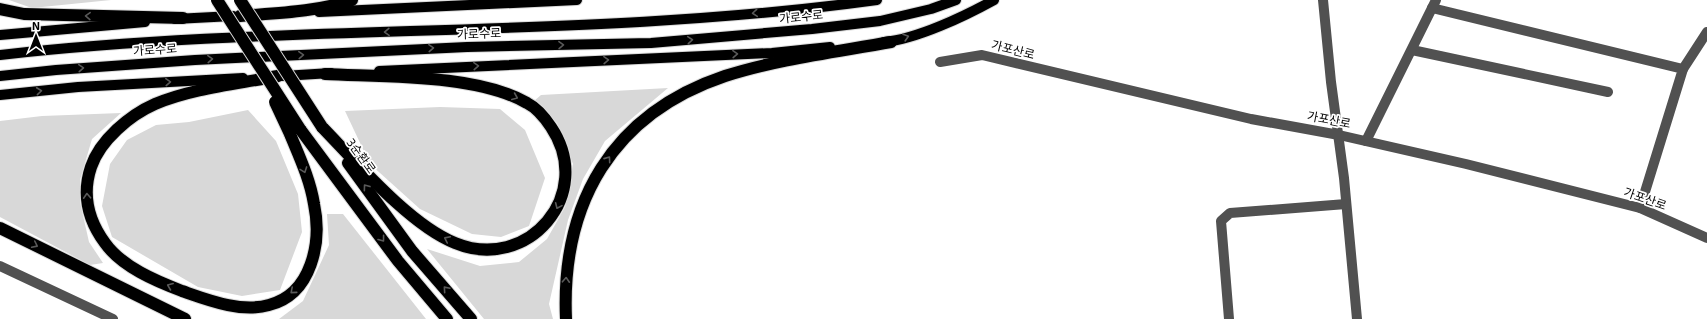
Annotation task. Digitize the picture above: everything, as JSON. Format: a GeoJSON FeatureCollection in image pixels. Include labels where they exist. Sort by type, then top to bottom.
{"type":"FeatureCollection","features":[{"type":"Feature","properties":{"kind":"highway"},"geometry":{"type":"LineString","coordinates":[[209,0],[236,30],[259,59],[295,131],[314,204],[317,236],[312,261],[303,281],[292,292],[278,301],[261,306],[235,306],[206,299],[167,285],[133,267],[114,253],[105,243],[92,222],[88,206],[87,188],[92,162],[109,138],[134,116],[155,104],[186,94],[278,76]]}},
{"type":"Feature","properties":{"kind":"highway"},"geometry":{"type":"LineString","coordinates":[[217,0],[236,30]]}},
{"type":"Feature","properties":{"kind":"highway","name":"3순환로"},"geometry":{"type":"LineString","coordinates":[[240,0],[322,127],[412,251],[471,319]]}},
{"type":"Feature","properties":{"kind":"highway"},"geometry":{"type":"LineString","coordinates":[[251,0],[272,49]]}},
{"type":"Feature","properties":{"kind":"highway"},"geometry":{"type":"LineString","coordinates":[[240,16],[304,11],[332,6],[352,0]]}},
{"type":"Feature","properties":{"kind":"highway"},"geometry":{"type":"LineString","coordinates":[[0,9],[24,14],[183,18]]}},
{"type":"Feature","properties":{"kind":"highway"},"geometry":{"type":"LineString","coordinates":[[566,319],[566,276],[569,248],[580,210],[597,174],[606,160],[635,127],[678,98],[723,77],[788,61],[891,42]]}},
{"type":"Feature","properties":{"kind":"highway"},"geometry":{"type":"LineString","coordinates":[[322,127],[400,205],[439,235],[462,246],[494,248],[525,240],[540,231],[549,222],[562,195],[565,170],[558,139],[547,121],[528,103],[497,90],[470,84],[425,79],[325,74]]}},
{"type":"Feature","properties":{"kind":"highway"},"geometry":{"type":"LineString","coordinates":[[295,131],[398,262],[447,319]]}},
{"type":"Feature","properties":{"kind":"highway"},"geometry":{"type":"LineString","coordinates":[[0,228],[185,319]]}},
{"type":"Feature","properties":{"kind":"main road"},"geometry":{"type":"LineString","coordinates":[[0,35],[183,18],[577,0]]}},
{"type":"Feature","properties":{"kind":"main road","name":"가로수로"},"geometry":{"type":"LineString","coordinates":[[0,55],[53,49],[248,37],[651,22],[812,9],[877,0]]}},
{"type":"Feature","properties":{"kind":"main road","name":"가로수로"},"geometry":{"type":"LineString","coordinates":[[0,76],[56,70],[467,47],[659,42],[812,29],[880,21],[931,9],[956,0]]}},
{"type":"Feature","properties":{"kind":"main road"},"geometry":{"type":"LineString","coordinates":[[0,96],[78,87],[278,76],[772,53],[891,42],[932,29],[970,13],[994,0]]}},
{"type":"Feature","properties":{"kind":"street"},"geometry":{"type":"LineString","coordinates":[[1323,0],[1331,82],[1339,135],[1357,319]]}},
{"type":"Feature","properties":{"kind":"street"},"geometry":{"type":"LineString","coordinates":[[1366,141],[1434,4],[1682,69]]}},
{"type":"Feature","properties":{"kind":"street"},"geometry":{"type":"LineString","coordinates":[[1640,208],[1682,69],[1707,32]]}},
{"type":"Feature","properties":{"kind":"street"},"geometry":{"type":"LineString","coordinates":[[1412,50],[1608,92]]}},
{"type":"Feature","properties":{"kind":"street","name":"가포산로"},"geometry":{"type":"LineString","coordinates":[[940,62],[982,55],[1251,119],[1366,141],[1466,164],[1640,208],[1705,236]]}},
{"type":"Feature","properties":{"kind":"street"},"geometry":{"type":"LineString","coordinates":[[1229,319],[1221,221],[1230,213],[1346,204]]}},
{"type":"Feature","properties":{"kind":"street"},"geometry":{"type":"LineString","coordinates":[[0,266],[113,319]]}},
{"type":"Feature","properties":{"kind":"shaded area"},"geometry":{"type":"Polygon","coordinates":[[[9,0],[111,0],[32,8],[9,0]]]}},
{"type":"Feature","properties":{"kind":"shaded area"},"geometry":{"type":"Polygon","coordinates":[[[668,88],[605,141],[583,179],[568,220],[549,304],[553,319],[484,319],[427,249],[480,266],[519,262],[547,239],[565,207],[573,164],[557,123],[534,101],[541,95],[668,88]]]}},
{"type":"Feature","properties":{"kind":"shaded area"},"geometry":{"type":"Polygon","coordinates":[[[440,107],[500,109],[525,130],[545,178],[529,226],[501,237],[472,234],[420,209],[370,164],[345,111],[440,107]]]}},
{"type":"Feature","properties":{"kind":"shaded area"},"geometry":{"type":"Polygon","coordinates":[[[248,110],[276,141],[298,194],[302,232],[280,290],[242,296],[198,287],[112,237],[102,206],[110,164],[127,140],[156,125],[189,122],[248,110]]]}},
{"type":"Feature","properties":{"kind":"shaded area"},"geometry":{"type":"Polygon","coordinates":[[[121,113],[92,139],[80,180],[80,202],[89,242],[103,263],[90,265],[0,217],[0,121],[42,116],[121,113]]]}},
{"type":"Feature","properties":{"kind":"shaded area"},"geometry":{"type":"Polygon","coordinates":[[[327,214],[343,214],[426,319],[279,319],[303,301],[329,245],[327,214]]]}}]}
